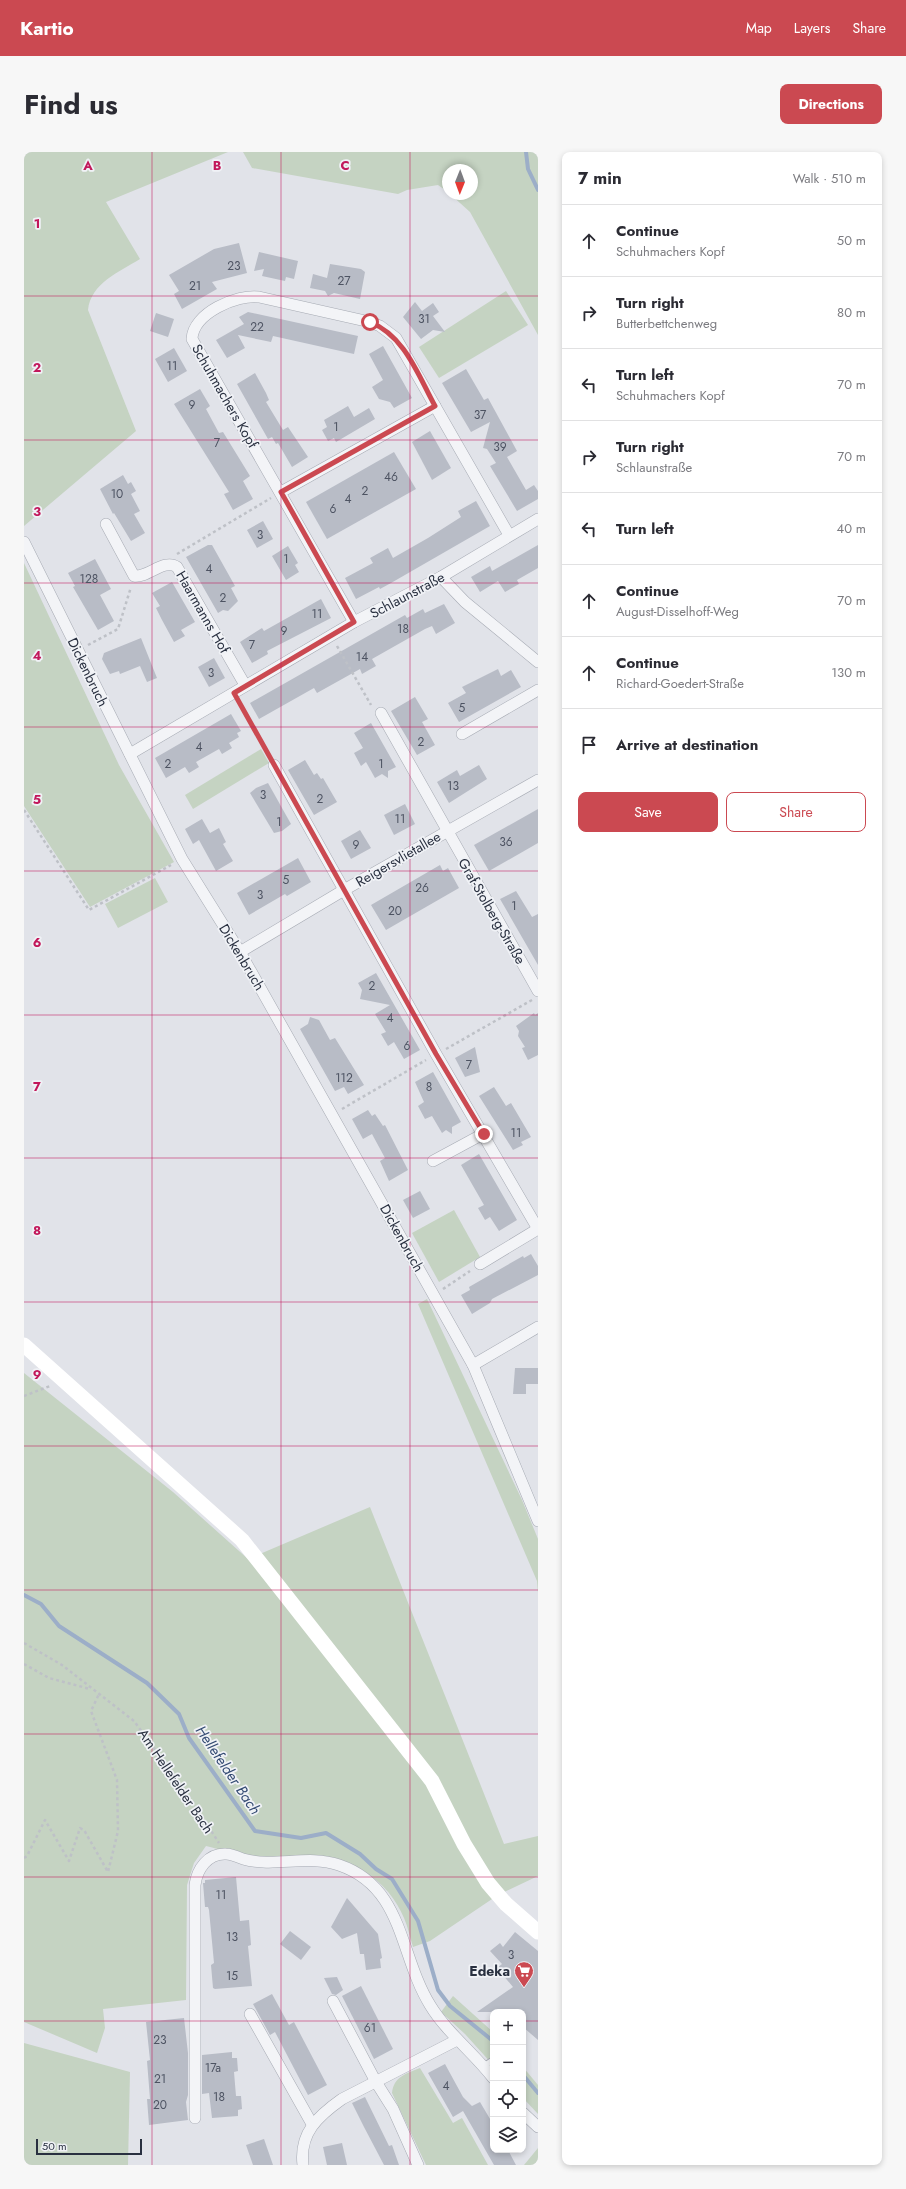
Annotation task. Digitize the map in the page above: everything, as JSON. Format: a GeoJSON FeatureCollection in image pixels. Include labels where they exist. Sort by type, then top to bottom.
{"type":"FeatureCollection","features":[{"type":"Feature","properties":{"kind":"main road"},"geometry":{"type":"LineString","coordinates":[[24,1345],[65,1380],[242,1540],[432,1781],[477,1867],[498,1894],[538,1932]]}},
{"type":"Feature","properties":{"kind":"street","name":"Schuhmachers Kopf"},"geometry":{"type":"LineString","coordinates":[[354,622],[192,338],[192,330],[196,323],[230,301],[245,297],[259,297],[370,322],[380,326],[401,345],[509,535]]}},
{"type":"Feature","properties":{"kind":"street"},"geometry":{"type":"LineString","coordinates":[[281,492],[435,406]]}},
{"type":"Feature","properties":{"kind":"street","name":"Schlaunstraße"},"geometry":{"type":"LineString","coordinates":[[130,754],[354,622],[441,577],[538,519]]}},
{"type":"Feature","properties":{"kind":"street"},"geometry":{"type":"LineString","coordinates":[[106,524],[134,576]]}},
{"type":"Feature","properties":{"kind":"street","name":"Dickenbruch"},"geometry":{"type":"LineString","coordinates":[[24,542],[182,859],[240,952],[473,1365],[538,1521]]}},
{"type":"Feature","properties":{"kind":"street","name":"Haarmanns Hof"},"geometry":{"type":"LineString","coordinates":[[134,576],[140,576],[172,564],[177,567],[245,685]]}},
{"type":"Feature","properties":{"kind":"street"},"geometry":{"type":"LineString","coordinates":[[441,577],[465,602],[538,662]]}},
{"type":"Feature","properties":{"kind":"street"},"geometry":{"type":"LineString","coordinates":[[462,734],[538,690]]}},
{"type":"Feature","properties":{"kind":"street","name":"Graf-Stolberg-Straße"},"geometry":{"type":"LineString","coordinates":[[381,713],[446,831],[538,991]]}},
{"type":"Feature","properties":{"kind":"street"},"geometry":{"type":"LineString","coordinates":[[274,765],[538,1229],[480,1264]]}},
{"type":"Feature","properties":{"kind":"street","name":"Reigersvlietallee"},"geometry":{"type":"LineString","coordinates":[[240,952],[446,831],[538,780]]}},
{"type":"Feature","properties":{"kind":"street"},"geometry":{"type":"LineString","coordinates":[[433,1161],[484,1134]]}},
{"type":"Feature","properties":{"kind":"street"},"geometry":{"type":"LineString","coordinates":[[473,1365],[538,1327]]}},
{"type":"Feature","properties":{"kind":"street"},"geometry":{"type":"LineString","coordinates":[[195,2118],[194,1885],[201,1866],[212,1858],[226,1854],[267,1864],[312,1860],[338,1865],[357,1873],[377,1889],[395,1916],[419,1986],[439,2019],[457,2040],[489,2063]]}},
{"type":"Feature","properties":{"kind":"street"},"geometry":{"type":"LineString","coordinates":[[333,2001],[376,2082],[393,2109],[418,2165]]}},
{"type":"Feature","properties":{"kind":"street"},"geometry":{"type":"LineString","coordinates":[[250,2014],[312,2124]]}},
{"type":"Feature","properties":{"kind":"street"},"geometry":{"type":"LineString","coordinates":[[303,2165],[303,2145],[306,2133],[312,2124],[342,2099],[457,2040]]}},
{"type":"Feature","properties":{"kind":"street"},"geometry":{"type":"LineString","coordinates":[[526,2116],[538,2127]]}},
{"type":"Feature","properties":{"kind":"path"},"geometry":{"type":"LineString","coordinates":[[172,564],[176,554],[281,492]]}},
{"type":"Feature","properties":{"kind":"path"},"geometry":{"type":"LineString","coordinates":[[77,650],[118,629],[134,576]]}},
{"type":"Feature","properties":{"kind":"path"},"geometry":{"type":"LineString","coordinates":[[331,636],[372,707],[381,713]]}},
{"type":"Feature","properties":{"kind":"path"},"geometry":{"type":"LineString","coordinates":[[234,693],[274,765]]}},
{"type":"Feature","properties":{"kind":"path"},"geometry":{"type":"LineString","coordinates":[[24,810],[89,910],[182,859]]}},
{"type":"Feature","properties":{"kind":"path"},"geometry":{"type":"LineString","coordinates":[[434,1295],[480,1264]]}},
{"type":"Feature","properties":{"kind":"path"},"geometry":{"type":"LineString","coordinates":[[24,1396],[65,1380]]}},
{"type":"Feature","properties":{"kind":"path","name":"Am Hellefelder Bach"},"geometry":{"type":"LineString","coordinates":[[24,1643],[62,1665],[134,1720],[180,1783],[226,1854]]}},
{"type":"Feature","properties":{"kind":"path"},"geometry":{"type":"LineString","coordinates":[[24,1664],[49,1678],[93,1690]]}},
{"type":"Feature","properties":{"kind":"path"},"geometry":{"type":"LineString","coordinates":[[24,1858],[27,1856],[44,1820],[69,1861],[80,1828],[84,1830],[108,1872],[118,1831],[117,1780],[91,1711],[100,1694]]}},
{"type":"Feature","properties":{"kind":"green space"},"geometry":{"type":"Polygon","coordinates":[[[24,152],[228,152],[106,202],[140,259],[107,279],[100,285],[94,292],[88,310],[136,431],[24,526],[24,152]]]}},
{"type":"Feature","properties":{"kind":"green space"},"geometry":{"type":"Polygon","coordinates":[[[243,152],[538,152],[538,335],[470,212],[457,200],[478,200],[478,164],[442,164],[442,188],[438,185],[407,190],[398,194],[252,168],[243,152]]]}},
{"type":"Feature","properties":{"kind":"green space"},"geometry":{"type":"Polygon","coordinates":[[[506,291],[528,325],[439,378],[419,347],[506,291]]]}},
{"type":"Feature","properties":{"kind":"green space"},"geometry":{"type":"Polygon","coordinates":[[[24,563],[119,765],[174,862],[90,907],[24,806],[24,563]]]}},
{"type":"Feature","properties":{"kind":"green space"},"geometry":{"type":"Polygon","coordinates":[[[261,749],[269,763],[193,809],[185,795],[261,749]]]}},
{"type":"Feature","properties":{"kind":"green space"},"geometry":{"type":"Polygon","coordinates":[[[155,878],[168,902],[118,928],[105,904],[155,878]]]}},
{"type":"Feature","properties":{"kind":"green space"},"geometry":{"type":"Polygon","coordinates":[[[454,1210],[480,1257],[439,1282],[412,1233],[454,1210]]]}},
{"type":"Feature","properties":{"kind":"green space"},"geometry":{"type":"Polygon","coordinates":[[[427,1299],[522,1500],[538,1539],[538,1593],[537,1581],[418,1304],[427,1299]]]}},
{"type":"Feature","properties":{"kind":"green space"},"geometry":{"type":"Polygon","coordinates":[[[24,1373],[173,1492],[248,1559],[370,1507],[504,1844],[538,1836],[538,1876],[498,1895],[430,1941],[413,1947],[404,1918],[389,1893],[378,1882],[354,1865],[326,1856],[311,1855],[265,1860],[206,1846],[194,1863],[187,1885],[186,2000],[103,2009],[105,2028],[97,2053],[24,2022],[24,1373]]]}},
{"type":"Feature","properties":{"kind":"green space"},"geometry":{"type":"Polygon","coordinates":[[[453,1996],[490,2029],[490,2062],[465,2034],[441,2012],[453,1996]]]}},
{"type":"Feature","properties":{"kind":"green space"},"geometry":{"type":"Polygon","coordinates":[[[24,2043],[130,2072],[128,2165],[24,2165],[24,2043]]]}},
{"type":"Feature","properties":{"kind":"green space"},"geometry":{"type":"Polygon","coordinates":[[[420,2068],[453,2123],[462,2118],[488,2165],[426,2165],[392,2093],[393,2087],[398,2079],[420,2068]]]}},
{"type":"Feature","properties":{"kind":"green space"},"geometry":{"type":"Polygon","coordinates":[[[526,2071],[538,2085],[538,2114],[526,2101],[526,2071]]]}},
{"type":"Feature","properties":{"kind":"green space"},"geometry":{"type":"Polygon","coordinates":[[[538,2148],[538,2165],[524,2165],[538,2148]]]}},
{"type":"Feature","properties":{"kind":"building"},"geometry":{"type":"Polygon","coordinates":[[[239,243],[247,273],[212,282],[217,289],[182,309],[174,294],[179,291],[169,275],[214,249],[239,243]]]}},
{"type":"Feature","properties":{"kind":"building"},"geometry":{"type":"Polygon","coordinates":[[[259,252],[298,261],[294,279],[286,277],[285,281],[262,276],[264,269],[254,271],[259,252]]]}},
{"type":"Feature","properties":{"kind":"building"},"geometry":{"type":"Polygon","coordinates":[[[330,264],[361,269],[365,272],[360,299],[334,293],[328,296],[325,291],[310,288],[313,274],[327,278],[330,264]]]}},
{"type":"Feature","properties":{"kind":"building"},"geometry":{"type":"Polygon","coordinates":[[[415,302],[422,311],[433,303],[439,312],[433,316],[445,332],[433,330],[421,339],[403,317],[415,302]]]}},
{"type":"Feature","properties":{"kind":"building"},"geometry":{"type":"Polygon","coordinates":[[[248,312],[358,336],[354,354],[273,336],[271,342],[238,335],[245,348],[227,358],[216,340],[244,324],[239,317],[248,312]]]}},
{"type":"Feature","properties":{"kind":"building"},"geometry":{"type":"Polygon","coordinates":[[[156,313],[174,319],[168,337],[150,331],[156,313]]]}},
{"type":"Feature","properties":{"kind":"building"},"geometry":{"type":"Polygon","coordinates":[[[383,346],[412,398],[394,408],[390,402],[379,399],[372,387],[383,380],[369,354],[383,346]]]}},
{"type":"Feature","properties":{"kind":"building"},"geometry":{"type":"Polygon","coordinates":[[[174,348],[187,371],[168,382],[155,359],[174,348]]]}},
{"type":"Feature","properties":{"kind":"building"},"geometry":{"type":"Polygon","coordinates":[[[466,369],[484,400],[488,398],[517,451],[507,457],[526,490],[534,485],[538,491],[538,499],[517,511],[490,466],[496,463],[487,449],[483,448],[490,422],[471,432],[442,383],[466,369]]]}},
{"type":"Feature","properties":{"kind":"building"},"geometry":{"type":"Polygon","coordinates":[[[255,373],[269,400],[266,402],[283,430],[288,427],[308,457],[292,467],[278,443],[276,444],[272,437],[268,439],[237,384],[255,373]]]}},
{"type":"Feature","properties":{"kind":"building"},"geometry":{"type":"Polygon","coordinates":[[[200,389],[210,406],[206,409],[219,433],[223,432],[250,476],[243,481],[253,499],[233,510],[224,494],[229,492],[174,404],[200,389]]]}},
{"type":"Feature","properties":{"kind":"building"},"geometry":{"type":"Polygon","coordinates":[[[348,406],[354,417],[369,408],[375,419],[336,442],[334,438],[328,441],[322,430],[327,427],[324,420],[348,406]]]}},
{"type":"Feature","properties":{"kind":"building"},"geometry":{"type":"Polygon","coordinates":[[[430,431],[451,468],[432,480],[412,442],[430,431]]]}},
{"type":"Feature","properties":{"kind":"building"},"geometry":{"type":"Polygon","coordinates":[[[394,452],[416,489],[327,539],[306,502],[394,452]]]}},
{"type":"Feature","properties":{"kind":"building"},"geometry":{"type":"Polygon","coordinates":[[[123,475],[128,484],[131,482],[136,491],[131,494],[140,511],[134,514],[145,533],[131,541],[114,513],[113,514],[100,489],[123,475]]]}},
{"type":"Feature","properties":{"kind":"building"},"geometry":{"type":"Polygon","coordinates":[[[476,501],[490,526],[380,589],[379,587],[356,599],[345,578],[373,563],[370,558],[388,548],[393,558],[428,538],[461,517],[458,511],[476,501]]]}},
{"type":"Feature","properties":{"kind":"building"},"geometry":{"type":"Polygon","coordinates":[[[263,521],[273,539],[257,548],[247,530],[263,521]]]}},
{"type":"Feature","properties":{"kind":"building"},"geometry":{"type":"Polygon","coordinates":[[[208,545],[212,545],[235,586],[231,588],[238,601],[228,611],[223,610],[218,613],[186,557],[208,545]]]}},
{"type":"Feature","properties":{"kind":"building"},"geometry":{"type":"Polygon","coordinates":[[[538,545],[538,568],[517,580],[519,584],[505,592],[498,581],[480,592],[471,577],[490,566],[492,571],[538,545]]]}},
{"type":"Feature","properties":{"kind":"building"},"geometry":{"type":"Polygon","coordinates":[[[288,546],[298,563],[295,565],[299,572],[286,580],[272,556],[288,546]]]}},
{"type":"Feature","properties":{"kind":"building"},"geometry":{"type":"Polygon","coordinates":[[[95,559],[111,589],[100,595],[114,621],[98,630],[73,587],[75,586],[68,573],[95,559]]]}},
{"type":"Feature","properties":{"kind":"building"},"geometry":{"type":"Polygon","coordinates":[[[172,582],[195,622],[181,630],[185,636],[174,642],[156,608],[160,606],[152,593],[172,582]]]}},
{"type":"Feature","properties":{"kind":"building"},"geometry":{"type":"Polygon","coordinates":[[[321,599],[331,618],[267,651],[268,654],[252,663],[240,642],[262,628],[264,631],[321,599]]]}},
{"type":"Feature","properties":{"kind":"building"},"geometry":{"type":"Polygon","coordinates":[[[444,604],[455,623],[436,634],[432,626],[425,629],[372,659],[376,666],[362,674],[360,669],[317,693],[314,688],[259,719],[250,703],[405,615],[407,618],[423,609],[425,613],[444,604]]]}},
{"type":"Feature","properties":{"kind":"building"},"geometry":{"type":"Polygon","coordinates":[[[141,638],[157,678],[147,682],[140,666],[120,674],[119,671],[110,674],[102,659],[104,653],[141,638]]]}},
{"type":"Feature","properties":{"kind":"building"},"geometry":{"type":"Polygon","coordinates":[[[214,658],[225,678],[209,687],[198,667],[214,658]]]}},
{"type":"Feature","properties":{"kind":"building"},"geometry":{"type":"Polygon","coordinates":[[[498,669],[501,676],[511,670],[521,687],[459,722],[448,703],[466,693],[462,687],[498,669]]]}},
{"type":"Feature","properties":{"kind":"building"},"geometry":{"type":"Polygon","coordinates":[[[415,697],[428,719],[422,722],[435,745],[417,755],[391,711],[415,697]]]}},
{"type":"Feature","properties":{"kind":"building"},"geometry":{"type":"Polygon","coordinates":[[[231,714],[241,731],[237,733],[239,737],[229,743],[232,748],[222,754],[219,749],[196,762],[199,767],[189,773],[185,767],[166,778],[155,758],[231,714]]]}},
{"type":"Feature","properties":{"kind":"building"},"geometry":{"type":"Polygon","coordinates":[[[371,723],[396,767],[388,771],[388,778],[382,774],[375,778],[366,762],[361,766],[354,753],[363,748],[354,733],[371,723]]]}},
{"type":"Feature","properties":{"kind":"building"},"geometry":{"type":"Polygon","coordinates":[[[305,760],[314,775],[317,773],[321,779],[323,778],[337,802],[314,815],[288,770],[305,760]]]}},
{"type":"Feature","properties":{"kind":"building"},"geometry":{"type":"Polygon","coordinates":[[[479,765],[487,779],[449,803],[437,782],[457,770],[460,776],[479,765]]]}},
{"type":"Feature","properties":{"kind":"building"},"geometry":{"type":"Polygon","coordinates":[[[268,783],[291,824],[282,831],[274,833],[250,793],[256,788],[268,783]]]}},
{"type":"Feature","properties":{"kind":"building"},"geometry":{"type":"Polygon","coordinates":[[[405,804],[415,824],[394,835],[384,815],[405,804]]]}},
{"type":"Feature","properties":{"kind":"building"},"geometry":{"type":"Polygon","coordinates":[[[538,809],[538,843],[489,871],[474,845],[538,809]]]}},
{"type":"Feature","properties":{"kind":"building"},"geometry":{"type":"Polygon","coordinates":[[[202,819],[210,833],[219,828],[226,842],[223,844],[233,861],[216,871],[199,840],[193,844],[185,829],[202,819]]]}},
{"type":"Feature","properties":{"kind":"building"},"geometry":{"type":"Polygon","coordinates":[[[360,830],[371,848],[351,859],[341,841],[360,830]]]}},
{"type":"Feature","properties":{"kind":"building"},"geometry":{"type":"Polygon","coordinates":[[[298,858],[311,882],[287,896],[285,894],[249,915],[237,893],[298,858]]]}},
{"type":"Feature","properties":{"kind":"building"},"geometry":{"type":"Polygon","coordinates":[[[440,865],[443,871],[448,868],[459,888],[386,930],[371,905],[440,865]]]}},
{"type":"Feature","properties":{"kind":"building"},"geometry":{"type":"Polygon","coordinates":[[[516,891],[532,917],[538,914],[538,965],[500,899],[516,891]]]}},
{"type":"Feature","properties":{"kind":"building"},"geometry":{"type":"Polygon","coordinates":[[[376,973],[420,1050],[404,1059],[394,1042],[388,1046],[381,1034],[386,1032],[375,1014],[390,1005],[360,999],[362,990],[358,983],[376,973]]]}},
{"type":"Feature","properties":{"kind":"building"},"geometry":{"type":"Polygon","coordinates":[[[534,1013],[535,1015],[538,1013],[538,1055],[528,1060],[522,1048],[525,1047],[518,1036],[519,1031],[516,1026],[534,1013]]]}},
{"type":"Feature","properties":{"kind":"building"},"geometry":{"type":"Polygon","coordinates":[[[310,1017],[319,1020],[330,1040],[335,1038],[364,1085],[348,1094],[344,1087],[335,1091],[300,1029],[308,1024],[310,1017]]]}},
{"type":"Feature","properties":{"kind":"building"},"geometry":{"type":"Polygon","coordinates":[[[475,1047],[480,1072],[465,1077],[455,1058],[475,1047]]]}},
{"type":"Feature","properties":{"kind":"building"},"geometry":{"type":"Polygon","coordinates":[[[433,1072],[461,1122],[452,1127],[452,1134],[446,1130],[442,1133],[432,1116],[425,1119],[418,1106],[424,1102],[415,1082],[433,1072]]]}},
{"type":"Feature","properties":{"kind":"building"},"geometry":{"type":"Polygon","coordinates":[[[494,1087],[506,1106],[511,1103],[531,1137],[521,1142],[523,1145],[513,1150],[479,1096],[494,1087]]]}},
{"type":"Feature","properties":{"kind":"building"},"geometry":{"type":"Polygon","coordinates":[[[368,1110],[372,1116],[375,1114],[383,1126],[385,1125],[408,1170],[389,1181],[380,1161],[385,1158],[372,1134],[363,1139],[352,1119],[368,1110]]]}},
{"type":"Feature","properties":{"kind":"building"},"geometry":{"type":"Polygon","coordinates":[[[479,1154],[517,1220],[499,1231],[490,1217],[485,1220],[478,1208],[484,1205],[461,1165],[479,1154]]]}},
{"type":"Feature","properties":{"kind":"building"},"geometry":{"type":"Polygon","coordinates":[[[420,1191],[430,1209],[413,1218],[403,1200],[420,1191]]]}},
{"type":"Feature","properties":{"kind":"building"},"geometry":{"type":"Polygon","coordinates":[[[531,1254],[538,1266],[538,1275],[492,1299],[490,1303],[472,1314],[461,1295],[470,1290],[469,1287],[523,1256],[524,1258],[531,1254]]]}},
{"type":"Feature","properties":{"kind":"building"},"geometry":{"type":"Polygon","coordinates":[[[515,1368],[538,1368],[538,1384],[526,1384],[526,1394],[513,1394],[515,1368]]]}},
{"type":"Feature","properties":{"kind":"building"},"geometry":{"type":"Polygon","coordinates":[[[236,1877],[240,1921],[249,1920],[251,1945],[248,1946],[252,1986],[215,1989],[213,1988],[211,1965],[214,1963],[209,1910],[208,1907],[205,1907],[203,1883],[205,1883],[205,1880],[236,1877]]]}},
{"type":"Feature","properties":{"kind":"building"},"geometry":{"type":"Polygon","coordinates":[[[347,1898],[378,1934],[382,1958],[380,1959],[381,1968],[366,1970],[364,1954],[360,1954],[357,1933],[342,1939],[331,1927],[347,1898]]]}},
{"type":"Feature","properties":{"kind":"building"},"geometry":{"type":"Polygon","coordinates":[[[290,1931],[311,1947],[301,1960],[280,1944],[290,1931]]]}},
{"type":"Feature","properties":{"kind":"building"},"geometry":{"type":"Polygon","coordinates":[[[515,1932],[538,1951],[538,2040],[526,2030],[526,2009],[490,2009],[490,2012],[477,2012],[513,1987],[497,1968],[502,1964],[490,1951],[500,1943],[503,1947],[515,1932]]]}},
{"type":"Feature","properties":{"kind":"building"},"geometry":{"type":"Polygon","coordinates":[[[337,1977],[343,1990],[336,1995],[332,1994],[324,1978],[337,1977]]]}},
{"type":"Feature","properties":{"kind":"building"},"geometry":{"type":"Polygon","coordinates":[[[361,1986],[393,2049],[374,2059],[342,1996],[361,1986]]]}},
{"type":"Feature","properties":{"kind":"building"},"geometry":{"type":"Polygon","coordinates":[[[272,1994],[289,2025],[294,2022],[327,2085],[308,2095],[275,2032],[270,2035],[253,2004],[272,1994]]]}},
{"type":"Feature","properties":{"kind":"building"},"geometry":{"type":"Polygon","coordinates":[[[184,2018],[188,2053],[188,2095],[186,2102],[188,2120],[149,2125],[147,2099],[150,2099],[147,2061],[150,2060],[146,2022],[184,2018]]]}},
{"type":"Feature","properties":{"kind":"building"},"geometry":{"type":"Polygon","coordinates":[[[232,2052],[232,2058],[237,2058],[238,2071],[234,2072],[236,2096],[241,2096],[242,2109],[238,2110],[238,2116],[212,2118],[209,2093],[202,2094],[202,2055],[232,2052]]]}},
{"type":"Feature","properties":{"kind":"building"},"geometry":{"type":"Polygon","coordinates":[[[445,2064],[463,2097],[472,2106],[480,2102],[490,2119],[490,2153],[510,2153],[516,2165],[494,2165],[463,2111],[453,2117],[428,2073],[445,2064]]]}},
{"type":"Feature","properties":{"kind":"building"},"geometry":{"type":"Polygon","coordinates":[[[365,2097],[389,2146],[392,2145],[399,2165],[384,2165],[352,2103],[365,2097]]]}},
{"type":"Feature","properties":{"kind":"building"},"geometry":{"type":"Polygon","coordinates":[[[264,2139],[273,2165],[253,2165],[246,2145],[264,2139]]]}},
{"type":"Feature","properties":{"kind":"building"},"geometry":{"type":"Polygon","coordinates":[[[342,2143],[347,2165],[327,2165],[323,2147],[342,2143]]]}},
{"type":"Feature","properties":{"kind":"waterway"},"geometry":{"type":"LineString","coordinates":[[526,152],[528,169],[538,190]]}},
{"type":"Feature","properties":{"kind":"waterway","name":"Hellefelder Bach"},"geometry":{"type":"LineString","coordinates":[[24,1595],[41,1604],[59,1626],[147,1683],[179,1714],[189,1738],[255,1831],[301,1838],[326,1833],[360,1854],[376,1869],[392,1879],[418,1921],[438,1990],[450,2006],[490,2039]]}},
{"type":"Feature","properties":{"kind":"waterway","name":"Hellefelder Bach"},"geometry":{"type":"LineString","coordinates":[[526,2079],[538,2093]]}},
{"type":"Feature","properties":{"kind":"place","name":"Edeka"},"geometry":{"type":"Point","coordinates":[524,1988]}},
{"type":"Feature","properties":{"kind":"route"},"geometry":{"type":"LineString","coordinates":[[370,322],[380,326],[396,338],[435,406],[281,492],[354,622],[245,685],[234,693],[436,1054],[484,1134]]}}]}
